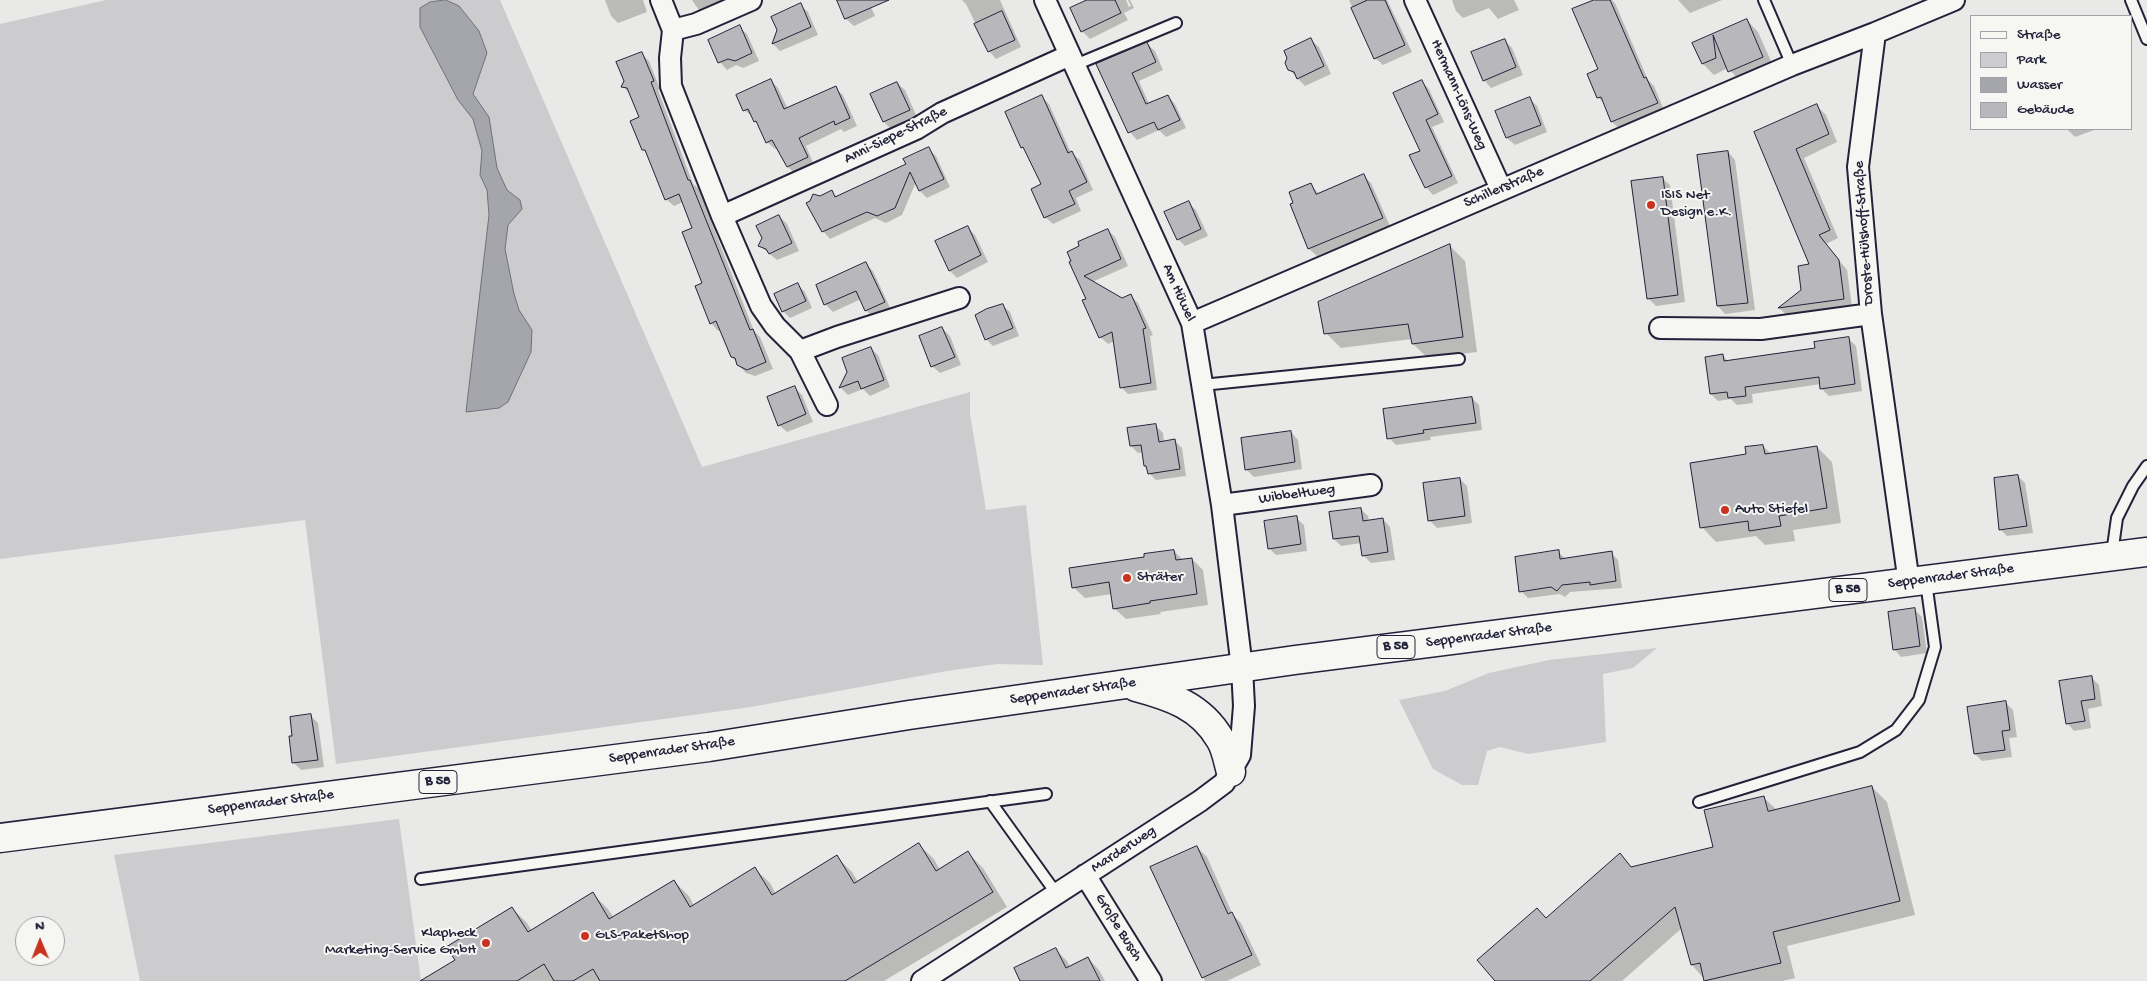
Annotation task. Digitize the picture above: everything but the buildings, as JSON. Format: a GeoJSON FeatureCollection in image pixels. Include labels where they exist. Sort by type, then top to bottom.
{"type":"FeatureCollection","features":[{"type":"Feature","properties":{"kind":"main road","name":"Seppenrader Straße"},"geometry":{"type":"LineString","coordinates":[[0,838],[709,746],[909,715],[1242,668],[2147,552]]}},
{"type":"Feature","properties":{"kind":"main road"},"geometry":{"type":"LineString","coordinates":[[1127,684],[1166,695],[1203,715],[1221,740],[1231,772]]}},
{"type":"Feature","properties":{"kind":"street"},"geometry":{"type":"LineString","coordinates":[[661,0],[673,30],[670,58],[671,86],[722,216],[760,306],[775,326],[800,351],[827,405]]}},
{"type":"Feature","properties":{"kind":"street"},"geometry":{"type":"LineString","coordinates":[[673,30],[696,24],[751,0]]}},
{"type":"Feature","properties":{"kind":"street","name":"Am Hüwel"},"geometry":{"type":"LineString","coordinates":[[1045,0],[1192,323],[1222,505],[1242,668]]}},
{"type":"Feature","properties":{"kind":"street","name":"Hermann-Löns-Weg"},"geometry":{"type":"LineString","coordinates":[[1415,0],[1501,189]]}},
{"type":"Feature","properties":{"kind":"street"},"geometry":{"type":"LineString","coordinates":[[1875,33],[1954,0]]}},
{"type":"Feature","properties":{"kind":"street","name":"Schillerstraße"},"geometry":{"type":"LineString","coordinates":[[1192,323],[1817,54],[1875,33]]}},
{"type":"Feature","properties":{"kind":"street","name":"Droste-Hülshoff-Straße"},"geometry":{"type":"LineString","coordinates":[[1875,33],[1858,167],[1870,314],[1917,582]]}},
{"type":"Feature","properties":{"kind":"street","name":"Anni-Siepe-Straße"},"geometry":{"type":"LineString","coordinates":[[722,216],[916,129],[942,113],[1073,60]]}},
{"type":"Feature","properties":{"kind":"street"},"geometry":{"type":"LineString","coordinates":[[800,351],[837,337],[959,298]]}},
{"type":"Feature","properties":{"kind":"street","name":"Droste-Hülshoff-Straße"},"geometry":{"type":"LineString","coordinates":[[1660,328],[1762,329],[1870,314]]}},
{"type":"Feature","properties":{"kind":"street","name":"Wibbeltweg"},"geometry":{"type":"LineString","coordinates":[[1222,505],[1371,484]]}},
{"type":"Feature","properties":{"kind":"street","name":"Marderweg"},"geometry":{"type":"LineString","coordinates":[[922,981],[1200,801],[1224,783],[1240,755],[1244,706],[1242,668]]}},
{"type":"Feature","properties":{"kind":"street","name":"Große Busch"},"geometry":{"type":"LineString","coordinates":[[1085,875],[1151,981]]}},
{"type":"Feature","properties":{"kind":"lane"},"geometry":{"type":"LineString","coordinates":[[1764,0],[1792,65]]}},
{"type":"Feature","properties":{"kind":"lane"},"geometry":{"type":"LineString","coordinates":[[2130,0],[2147,39]]}},
{"type":"Feature","properties":{"kind":"lane"},"geometry":{"type":"LineString","coordinates":[[1073,60],[1176,23]]}},
{"type":"Feature","properties":{"kind":"lane"},"geometry":{"type":"LineString","coordinates":[[1202,386],[1459,359]]}},
{"type":"Feature","properties":{"kind":"lane"},"geometry":{"type":"LineString","coordinates":[[2112,557],[2117,518],[2133,486],[2147,466]]}},
{"type":"Feature","properties":{"kind":"lane"},"geometry":{"type":"LineString","coordinates":[[1700,802],[1860,752],[1896,730],[1919,700],[1935,647],[1917,582]]}},
{"type":"Feature","properties":{"kind":"lane"},"geometry":{"type":"LineString","coordinates":[[421,878],[1046,794]]}},
{"type":"Feature","properties":{"kind":"lane"},"geometry":{"type":"LineString","coordinates":[[990,801],[1056,894]]}},
{"type":"Feature","properties":{"kind":"green space"},"geometry":{"type":"Polygon","coordinates":[[[106,0],[500,0],[702,467],[970,392],[970,414],[986,510],[1026,505],[1043,665],[997,664],[947,671],[751,707],[336,764],[305,520],[0,559],[0,24],[106,0]]]}},
{"type":"Feature","properties":{"kind":"green space"},"geometry":{"type":"Polygon","coordinates":[[[1657,648],[1633,668],[1603,674],[1606,742],[1528,754],[1500,747],[1487,751],[1478,785],[1462,785],[1433,769],[1399,700],[1445,691],[1489,673],[1549,660],[1657,648]]]}},
{"type":"Feature","properties":{"kind":"green space"},"geometry":{"type":"Polygon","coordinates":[[[399,819],[421,981],[140,981],[114,855],[399,819]]]}},
{"type":"Feature","properties":{"kind":"water"},"geometry":{"type":"Polygon","coordinates":[[[446,0],[459,6],[479,31],[487,53],[473,94],[489,117],[497,168],[507,190],[520,200],[522,209],[508,225],[505,249],[519,310],[532,330],[531,352],[508,402],[499,408],[466,412],[489,215],[487,190],[480,175],[482,151],[473,119],[458,100],[420,27],[420,8],[430,2],[446,0]]]}},
{"type":"Feature","properties":{"kind":"place","name":"ISIS Net Design e.K."},"geometry":{"type":"Point","coordinates":[1651,205]}},
{"type":"Feature","properties":{"kind":"place","name":"Auto Stiefel"},"geometry":{"type":"Point","coordinates":[1725,510]}},
{"type":"Feature","properties":{"kind":"place","name":"Sträter"},"geometry":{"type":"Point","coordinates":[1127,578]}},
{"type":"Feature","properties":{"kind":"place","name":"GLS-PaketShop"},"geometry":{"type":"Point","coordinates":[585,936]}},
{"type":"Feature","properties":{"kind":"place","name":"Klapheck Marketing-Service GmbH"},"geometry":{"type":"Point","coordinates":[486,943]}}]}
